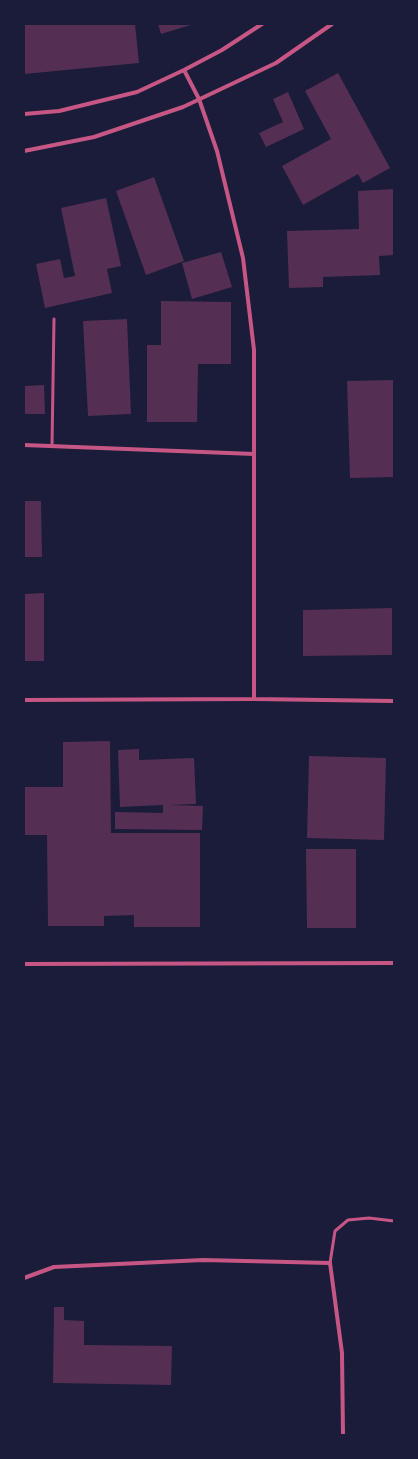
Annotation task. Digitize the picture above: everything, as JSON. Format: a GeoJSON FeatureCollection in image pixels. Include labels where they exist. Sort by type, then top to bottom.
{"type":"FeatureCollection","features":[{"type":"Feature","properties":{"kind":"street"},"geometry":{"type":"LineString","coordinates":[[24,114],[58,111],[137,92],[222,50],[262,24]]}},
{"type":"Feature","properties":{"kind":"street"},"geometry":{"type":"LineString","coordinates":[[24,151],[94,137],[183,107],[276,63],[332,24]]}},
{"type":"Feature","properties":{"kind":"street"},"geometry":{"type":"LineString","coordinates":[[184,70],[199,99],[217,151],[243,258],[254,350],[254,699]]}},
{"type":"Feature","properties":{"kind":"street"},"geometry":{"type":"LineString","coordinates":[[24,445],[254,454]]}},
{"type":"Feature","properties":{"kind":"street"},"geometry":{"type":"LineString","coordinates":[[24,700],[254,699],[394,701]]}},
{"type":"Feature","properties":{"kind":"street"},"geometry":{"type":"LineString","coordinates":[[24,964],[394,963]]}},
{"type":"Feature","properties":{"kind":"street"},"geometry":{"type":"LineString","coordinates":[[24,1278],[54,1267],[203,1260],[330,1263],[342,1353],[343,1435]]}},
{"type":"Feature","properties":{"kind":"lane"},"geometry":{"type":"LineString","coordinates":[[52,446],[54,319]]}},
{"type":"Feature","properties":{"kind":"lane"},"geometry":{"type":"LineString","coordinates":[[330,1263],[335,1231],[348,1220],[369,1218],[394,1221]]}},
{"type":"Feature","properties":{"kind":"building"},"geometry":{"type":"Polygon","coordinates":[[[24,24],[135,24],[139,63],[24,74],[24,24]]]}},
{"type":"Feature","properties":{"kind":"building"},"geometry":{"type":"Polygon","coordinates":[[[158,24],[194,24],[161,34],[158,24]]]}},
{"type":"Feature","properties":{"kind":"building"},"geometry":{"type":"Polygon","coordinates":[[[338,73],[390,168],[363,183],[358,174],[303,205],[282,166],[331,139],[305,91],[338,73]]]}},
{"type":"Feature","properties":{"kind":"building"},"geometry":{"type":"Polygon","coordinates":[[[288,92],[304,129],[266,147],[259,133],[283,122],[273,99],[288,92]]]}},
{"type":"Feature","properties":{"kind":"building"},"geometry":{"type":"Polygon","coordinates":[[[154,177],[184,261],[146,275],[116,191],[154,177]]]}},
{"type":"Feature","properties":{"kind":"building"},"geometry":{"type":"Polygon","coordinates":[[[394,189],[394,255],[379,256],[380,275],[323,277],[323,287],[289,288],[287,231],[359,229],[358,191],[394,189]]]}},
{"type":"Feature","properties":{"kind":"building"},"geometry":{"type":"Polygon","coordinates":[[[106,198],[121,266],[107,269],[112,293],[45,308],[36,264],[60,259],[64,278],[75,276],[61,208],[106,198]]]}},
{"type":"Feature","properties":{"kind":"building"},"geometry":{"type":"Polygon","coordinates":[[[221,252],[232,287],[192,299],[182,263],[221,252]]]}},
{"type":"Feature","properties":{"kind":"building"},"geometry":{"type":"Polygon","coordinates":[[[161,301],[231,302],[231,364],[198,364],[197,422],[147,422],[147,345],[161,345],[161,301]]]}},
{"type":"Feature","properties":{"kind":"building"},"geometry":{"type":"Polygon","coordinates":[[[127,319],[131,414],[88,416],[83,321],[127,319]]]}},
{"type":"Feature","properties":{"kind":"building"},"geometry":{"type":"Polygon","coordinates":[[[394,380],[394,477],[350,478],[347,381],[394,380]]]}},
{"type":"Feature","properties":{"kind":"building"},"geometry":{"type":"Polygon","coordinates":[[[44,385],[45,414],[24,414],[24,386],[44,385]]]}},
{"type":"Feature","properties":{"kind":"building"},"geometry":{"type":"Polygon","coordinates":[[[24,501],[41,501],[42,557],[24,557],[24,501]]]}},
{"type":"Feature","properties":{"kind":"building"},"geometry":{"type":"Polygon","coordinates":[[[44,593],[44,661],[24,661],[24,594],[44,593]]]}},
{"type":"Feature","properties":{"kind":"building"},"geometry":{"type":"Polygon","coordinates":[[[392,608],[392,655],[303,656],[303,610],[392,608]]]}},
{"type":"Feature","properties":{"kind":"building"},"geometry":{"type":"Polygon","coordinates":[[[110,741],[111,833],[200,833],[200,927],[134,927],[134,915],[104,916],[104,926],[48,926],[47,835],[24,835],[24,787],[63,787],[63,742],[110,741]]]}},
{"type":"Feature","properties":{"kind":"building"},"geometry":{"type":"Polygon","coordinates":[[[139,749],[139,760],[194,758],[196,804],[169,805],[203,806],[202,830],[115,829],[115,812],[163,813],[163,805],[120,807],[118,750],[139,749]]]}},
{"type":"Feature","properties":{"kind":"building"},"geometry":{"type":"Polygon","coordinates":[[[309,756],[386,758],[384,840],[307,838],[309,756]]]}},
{"type":"Feature","properties":{"kind":"building"},"geometry":{"type":"Polygon","coordinates":[[[306,849],[356,849],[356,928],[307,928],[306,849]]]}},
{"type":"Feature","properties":{"kind":"building"},"geometry":{"type":"Polygon","coordinates":[[[54,1307],[64,1307],[64,1320],[84,1321],[84,1345],[172,1346],[171,1385],[53,1383],[54,1307]]]}}]}
